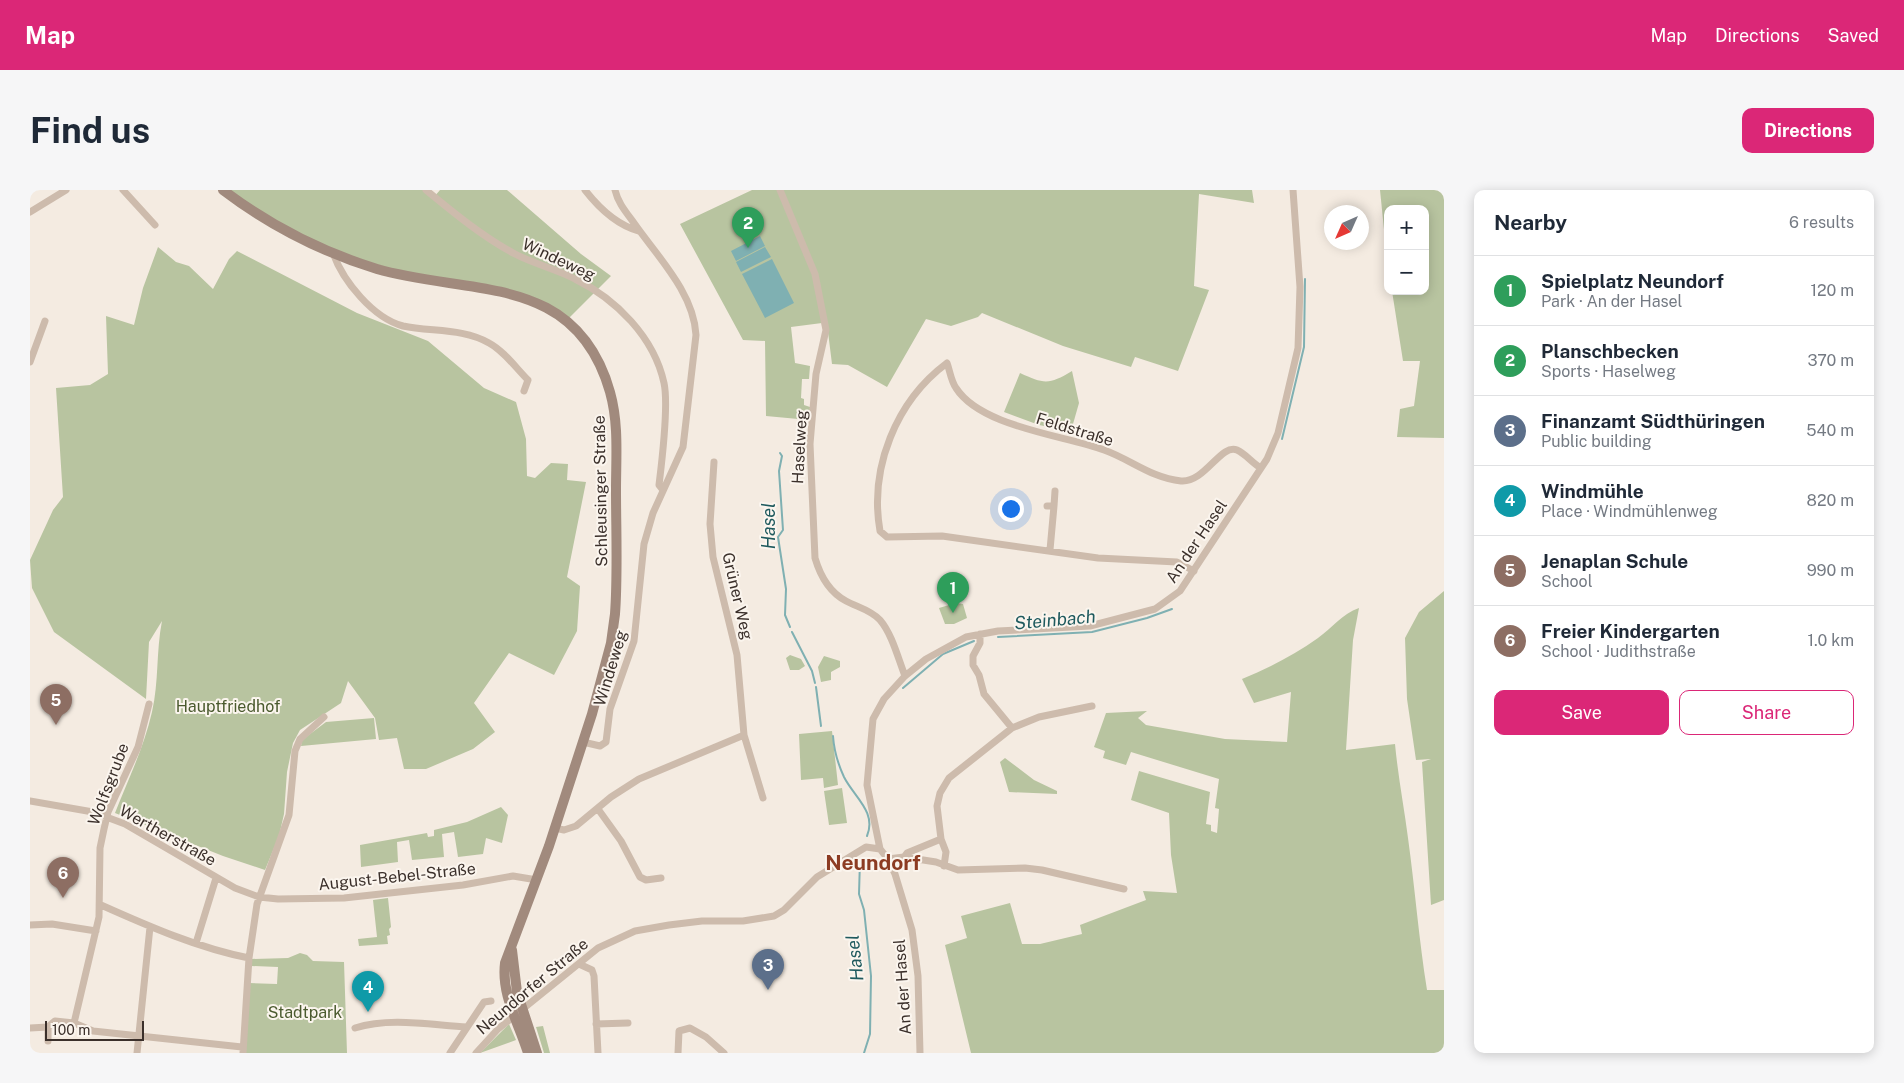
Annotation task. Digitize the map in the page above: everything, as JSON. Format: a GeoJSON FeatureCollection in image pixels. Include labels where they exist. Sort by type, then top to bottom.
{"type":"FeatureCollection","features":[{"type":"Feature","properties":{"kind":"main road","name":"Schleusinger Straße"},"geometry":{"type":"LineString","coordinates":[[223,190],[272,223],[333,253],[402,275],[498,290],[536,302],[552,310],[579,334],[602,369],[611,394],[616,428],[617,591],[611,643],[583,742],[556,828],[537,880]]}},
{"type":"Feature","properties":{"kind":"main road"},"geometry":{"type":"LineString","coordinates":[[528,1053],[523,1027],[512,995],[512,949],[537,880]]}},
{"type":"Feature","properties":{"kind":"main road"},"geometry":{"type":"LineString","coordinates":[[523,1027],[537,1053]]}},
{"type":"Feature","properties":{"kind":"street"},"geometry":{"type":"LineString","coordinates":[[30,212],[64,190]]}},
{"type":"Feature","properties":{"kind":"street"},"geometry":{"type":"LineString","coordinates":[[123,190],[155,226]]}},
{"type":"Feature","properties":{"kind":"street","name":"Windeweg"},"geometry":{"type":"LineString","coordinates":[[426,190],[480,232],[515,254],[573,278],[595,290],[627,316],[636,327],[652,352],[664,384],[663,443],[659,485],[663,490]]}},
{"type":"Feature","properties":{"kind":"street"},"geometry":{"type":"LineString","coordinates":[[585,190],[599,207],[628,228],[639,231]]}},
{"type":"Feature","properties":{"kind":"street","name":"Windeweg"},"geometry":{"type":"LineString","coordinates":[[583,742],[600,746],[606,742],[610,709],[635,636],[644,544],[653,513],[683,447],[694,359],[695,320],[691,307],[621,206],[615,190]]}},
{"type":"Feature","properties":{"kind":"street","name":"Haselweg"},"geometry":{"type":"LineString","coordinates":[[780,190],[815,274],[826,330],[816,381],[810,444],[815,558],[820,574],[830,588],[844,600],[869,611],[883,624],[905,676]]}},
{"type":"Feature","properties":{"kind":"street","name":"An der Hasel"},"geometry":{"type":"LineString","coordinates":[[920,1053],[918,976],[912,930],[895,874],[888,859],[880,849],[867,785],[871,724],[884,700],[905,676],[949,644],[980,634],[1090,626],[1145,612],[1174,597],[1194,571],[1261,468],[1277,438],[1298,348],[1300,287],[1293,190]]}},
{"type":"Feature","properties":{"kind":"street"},"geometry":{"type":"LineString","coordinates":[[333,253],[338,268],[360,298],[369,306],[404,326],[472,336],[489,343],[528,380],[524,391]]}},
{"type":"Feature","properties":{"kind":"street"},"geometry":{"type":"LineString","coordinates":[[30,362],[45,321]]}},
{"type":"Feature","properties":{"kind":"street","name":"Feldstraße"},"geometry":{"type":"LineString","coordinates":[[1050,550],[942,536],[894,538],[880,531],[878,512],[880,470],[887,442],[905,410],[926,382],[947,363],[952,380],[960,393],[976,406],[1001,420],[1025,429],[1105,450],[1141,469],[1166,479],[1183,481],[1195,479],[1224,452],[1231,449],[1238,450],[1261,468]]}},
{"type":"Feature","properties":{"kind":"street","name":"Grüner Weg"},"geometry":{"type":"LineString","coordinates":[[714,462],[710,524],[713,557],[737,655],[744,735],[763,798]]}},
{"type":"Feature","properties":{"kind":"street"},"geometry":{"type":"LineString","coordinates":[[1055,491],[1050,506],[1050,550],[1108,559],[1177,562],[1194,571]]}},
{"type":"Feature","properties":{"kind":"street"},"geometry":{"type":"LineString","coordinates":[[980,634],[980,643],[973,656],[973,665],[979,675],[984,694],[1012,728]]}},
{"type":"Feature","properties":{"kind":"street","name":"Wolfsgrube"},"geometry":{"type":"LineString","coordinates":[[74,1023],[101,905],[100,848],[107,817],[138,747],[149,704]]}},
{"type":"Feature","properties":{"kind":"street"},"geometry":{"type":"LineString","coordinates":[[944,866],[946,852],[941,839],[937,806],[944,783],[1012,728],[1039,718],[1092,706]]}},
{"type":"Feature","properties":{"kind":"street"},"geometry":{"type":"LineString","coordinates":[[30,1028],[48,1027],[56,1021],[74,1023],[93,1031],[139,1034],[243,1050],[249,958],[260,897],[289,815],[295,751],[300,739],[324,717]]}},
{"type":"Feature","properties":{"kind":"street"},"geometry":{"type":"LineString","coordinates":[[556,828],[573,828],[639,779],[744,735]]}},
{"type":"Feature","properties":{"kind":"street","name":"Wertherstraße"},"geometry":{"type":"LineString","coordinates":[[30,800],[79,809],[107,817],[150,838],[215,881],[244,893],[260,897]]}},
{"type":"Feature","properties":{"kind":"street"},"geometry":{"type":"LineString","coordinates":[[598,809],[621,841],[640,877],[646,880],[660,878]]}},
{"type":"Feature","properties":{"kind":"street"},"geometry":{"type":"LineString","coordinates":[[904,857],[907,853],[941,839]]}},
{"type":"Feature","properties":{"kind":"street","name":"Neundorfer Straße"},"geometry":{"type":"LineString","coordinates":[[476,1053],[485,1041],[598,948],[635,931],[702,921],[743,921],[774,916],[784,910],[817,877],[866,847],[880,849]]}},
{"type":"Feature","properties":{"kind":"street"},"geometry":{"type":"LineString","coordinates":[[888,859],[904,857],[936,862],[958,870],[1025,868],[1042,870],[1124,889]]}},
{"type":"Feature","properties":{"kind":"street","name":"August-Bebel-Straße"},"geometry":{"type":"LineString","coordinates":[[260,897],[278,900],[344,898],[463,885],[513,876],[537,880]]}},
{"type":"Feature","properties":{"kind":"street"},"geometry":{"type":"LineString","coordinates":[[196,943],[215,881]]}},
{"type":"Feature","properties":{"kind":"street"},"geometry":{"type":"LineString","coordinates":[[101,905],[150,927],[196,943],[249,958]]}},
{"type":"Feature","properties":{"kind":"street"},"geometry":{"type":"LineString","coordinates":[[30,925],[52,924],[96,931]]}},
{"type":"Feature","properties":{"kind":"street"},"geometry":{"type":"LineString","coordinates":[[136,1053],[150,927]]}},
{"type":"Feature","properties":{"kind":"street"},"geometry":{"type":"LineString","coordinates":[[578,964],[592,970],[598,1053]]}},
{"type":"Feature","properties":{"kind":"street"},"geometry":{"type":"LineString","coordinates":[[450,1053],[484,1002],[490,1001]]}},
{"type":"Feature","properties":{"kind":"street"},"geometry":{"type":"LineString","coordinates":[[355,1028],[370,1024],[397,1022],[467,1027]]}},
{"type":"Feature","properties":{"kind":"street"},"geometry":{"type":"LineString","coordinates":[[596,1024],[628,1023]]}},
{"type":"Feature","properties":{"kind":"street"},"geometry":{"type":"LineString","coordinates":[[48,1027],[48,1041]]}},
{"type":"Feature","properties":{"kind":"street"},"geometry":{"type":"LineString","coordinates":[[678,1053],[679,1031],[690,1028],[706,1037],[724,1053]]}},
{"type":"Feature","properties":{"kind":"green space"},"geometry":{"type":"Polygon","coordinates":[[[223,190],[425,190],[434,197],[440,190],[507,190],[581,254],[611,276],[566,321],[536,302],[428,279],[322,249],[223,190]]]}},
{"type":"Feature","properties":{"kind":"green space"},"geometry":{"type":"Polygon","coordinates":[[[752,190],[780,190],[815,274],[822,323],[791,327],[795,363],[810,366],[809,379],[802,379],[801,398],[804,399],[804,405],[810,407],[809,420],[766,416],[765,341],[743,340],[680,224],[752,190]]]}},
{"type":"Feature","properties":{"kind":"green space"},"geometry":{"type":"Polygon","coordinates":[[[782,190],[1252,190],[1254,203],[1199,194],[1194,286],[1209,290],[1178,371],[1135,357],[1131,367],[1063,346],[982,313],[978,317],[951,326],[926,319],[887,387],[848,365],[832,364],[826,316],[782,190]]]}},
{"type":"Feature","properties":{"kind":"green space"},"geometry":{"type":"Polygon","coordinates":[[[1380,190],[1444,190],[1444,438],[1397,437],[1400,409],[1414,406],[1420,361],[1403,361],[1393,295],[1429,295],[1429,205],[1384,205],[1384,230],[1380,190]]]}},
{"type":"Feature","properties":{"kind":"green space","name":"Hauptfriedhof"},"geometry":{"type":"Polygon","coordinates":[[[158,247],[176,262],[189,266],[213,289],[229,259],[237,251],[357,313],[428,341],[484,388],[516,402],[526,439],[527,476],[535,478],[551,463],[568,464],[567,480],[586,482],[567,577],[580,586],[577,631],[554,675],[509,653],[474,703],[495,732],[473,749],[426,769],[404,769],[397,738],[379,740],[375,718],[348,681],[341,703],[300,730],[293,743],[287,772],[284,814],[279,836],[265,870],[223,856],[115,813],[149,725],[156,689],[162,621],[149,642],[146,699],[54,632],[32,588],[30,560],[53,510],[63,497],[56,388],[90,385],[108,374],[106,316],[134,325],[143,288],[158,247]]]}},
{"type":"Feature","properties":{"kind":"green space"},"geometry":{"type":"Polygon","coordinates":[[[1072,371],[1079,403],[1071,431],[1039,425],[1004,412],[1020,373],[1041,381],[1052,381],[1072,371]]]}},
{"type":"Feature","properties":{"kind":"green space"},"geometry":{"type":"Polygon","coordinates":[[[1444,591],[1444,900],[1431,905],[1422,762],[1431,759],[1416,760],[1407,699],[1405,638],[1419,612],[1444,591]]]}},
{"type":"Feature","properties":{"kind":"green space"},"geometry":{"type":"Polygon","coordinates":[[[956,603],[963,604],[967,618],[954,624],[945,624],[939,608],[956,603]]]}},
{"type":"Feature","properties":{"kind":"green space"},"geometry":{"type":"Polygon","coordinates":[[[1359,608],[1353,640],[1346,750],[1395,744],[1427,990],[1444,990],[1444,1053],[971,1053],[945,945],[967,938],[961,916],[1010,903],[1022,944],[1040,944],[1082,934],[1080,925],[1146,900],[1143,891],[1177,893],[1171,855],[1169,813],[1131,800],[1139,771],[1210,792],[1206,824],[1211,825],[1211,831],[1217,833],[1219,809],[1215,808],[1219,779],[1131,752],[1126,765],[1103,758],[1105,751],[1094,747],[1106,713],[1147,711],[1138,718],[1146,725],[1225,739],[1287,742],[1291,692],[1254,703],[1242,679],[1272,666],[1300,650],[1347,614],[1359,608]]]}},
{"type":"Feature","properties":{"kind":"green space"},"geometry":{"type":"Polygon","coordinates":[[[790,655],[801,659],[805,666],[799,670],[790,670],[786,658],[790,655]]]}},
{"type":"Feature","properties":{"kind":"green space"},"geometry":{"type":"Polygon","coordinates":[[[824,656],[840,661],[840,667],[831,672],[831,680],[821,682],[818,667],[824,656]]]}},
{"type":"Feature","properties":{"kind":"green space"},"geometry":{"type":"Polygon","coordinates":[[[374,718],[376,739],[301,746],[302,740],[326,722],[374,718]]]}},
{"type":"Feature","properties":{"kind":"green space"},"geometry":{"type":"Polygon","coordinates":[[[832,731],[838,785],[824,788],[823,778],[801,780],[799,734],[832,731]]]}},
{"type":"Feature","properties":{"kind":"green space"},"geometry":{"type":"Polygon","coordinates":[[[1005,758],[1034,780],[1057,791],[1057,794],[1009,792],[1000,762],[1005,758]]]}},
{"type":"Feature","properties":{"kind":"green space"},"geometry":{"type":"Polygon","coordinates":[[[842,788],[847,823],[829,825],[824,791],[842,788]]]}},
{"type":"Feature","properties":{"kind":"green space"},"geometry":{"type":"Polygon","coordinates":[[[501,807],[508,815],[502,843],[486,838],[483,854],[458,857],[454,832],[442,834],[444,857],[412,860],[409,840],[397,842],[398,862],[361,867],[360,845],[427,833],[428,837],[434,836],[434,830],[467,822],[501,807]]]}},
{"type":"Feature","properties":{"kind":"green space"},"geometry":{"type":"Polygon","coordinates":[[[388,898],[391,927],[389,929],[390,935],[387,936],[388,944],[359,946],[358,939],[377,937],[373,900],[388,898]]]}},
{"type":"Feature","properties":{"kind":"green space","name":"Stadtpark"},"geometry":{"type":"Polygon","coordinates":[[[300,953],[307,955],[313,961],[344,962],[347,1053],[245,1053],[249,983],[277,984],[278,967],[251,966],[251,959],[288,958],[300,953]]]}},
{"type":"Feature","properties":{"kind":"green space"},"geometry":{"type":"Polygon","coordinates":[[[509,1024],[516,1040],[480,1053],[509,1024]]]}},
{"type":"Feature","properties":{"kind":"green space"},"geometry":{"type":"Polygon","coordinates":[[[543,1026],[550,1053],[544,1053],[536,1027],[543,1026]]]}},
{"type":"Feature","properties":{"kind":"water"},"geometry":{"type":"Polygon","coordinates":[[[760,236],[765,246],[736,261],[731,251],[760,236]]]}},
{"type":"Feature","properties":{"kind":"water"},"geometry":{"type":"Polygon","coordinates":[[[765,247],[771,257],[741,272],[736,262],[765,247]]]}},
{"type":"Feature","properties":{"kind":"water"},"geometry":{"type":"Polygon","coordinates":[[[772,259],[794,303],[765,318],[742,274],[772,259]]]}},
{"type":"Feature","properties":{"kind":"waterway","name":"Steinbach"},"geometry":{"type":"LineString","coordinates":[[1282,439],[1304,347],[1305,279]]}},
{"type":"Feature","properties":{"kind":"waterway","name":"Hasel"},"geometry":{"type":"LineString","coordinates":[[780,453],[782,456],[779,471],[783,530],[778,537],[786,589],[785,615],[790,627]]}},
{"type":"Feature","properties":{"kind":"waterway","name":"Steinbach"},"geometry":{"type":"LineString","coordinates":[[998,637],[1092,632],[1147,618],[1172,609]]}},
{"type":"Feature","properties":{"kind":"waterway","name":"Hasel"},"geometry":{"type":"LineString","coordinates":[[792,632],[812,671],[815,683]]}},
{"type":"Feature","properties":{"kind":"waterway","name":"Steinbach"},"geometry":{"type":"LineString","coordinates":[[903,688],[943,654],[974,641]]}},
{"type":"Feature","properties":{"kind":"waterway","name":"Hasel"},"geometry":{"type":"LineString","coordinates":[[816,687],[821,726]]}},
{"type":"Feature","properties":{"kind":"waterway","name":"Hasel"},"geometry":{"type":"LineString","coordinates":[[833,736],[834,747],[844,777],[867,812],[869,819],[867,836]]}},
{"type":"Feature","properties":{"kind":"waterway","name":"Hasel"},"geometry":{"type":"LineString","coordinates":[[860,860],[859,894],[864,910],[871,976],[870,1034],[864,1053]]}},
{"type":"Feature","properties":{"kind":"place","name":"Planschbecken"},"geometry":{"type":"Point","coordinates":[748,248]}},
{"type":"Feature","properties":{"kind":"place","name":"Spielplatz Neundorf"},"geometry":{"type":"Point","coordinates":[953,613]}},
{"type":"Feature","properties":{"kind":"place","name":"Jenaplan Schule"},"geometry":{"type":"Point","coordinates":[56,725]}},
{"type":"Feature","properties":{"kind":"place","name":"Freier Kindergarten"},"geometry":{"type":"Point","coordinates":[63,898]}},
{"type":"Feature","properties":{"kind":"place","name":"Finanzamt Südthüringen"},"geometry":{"type":"Point","coordinates":[768,990]}},
{"type":"Feature","properties":{"kind":"place","name":"Windmühle"},"geometry":{"type":"Point","coordinates":[368,1012]}},
{"type":"Feature","properties":{"kind":"district","name":"Neundorf"},"geometry":{"type":"Point","coordinates":[873,863]}}]}
